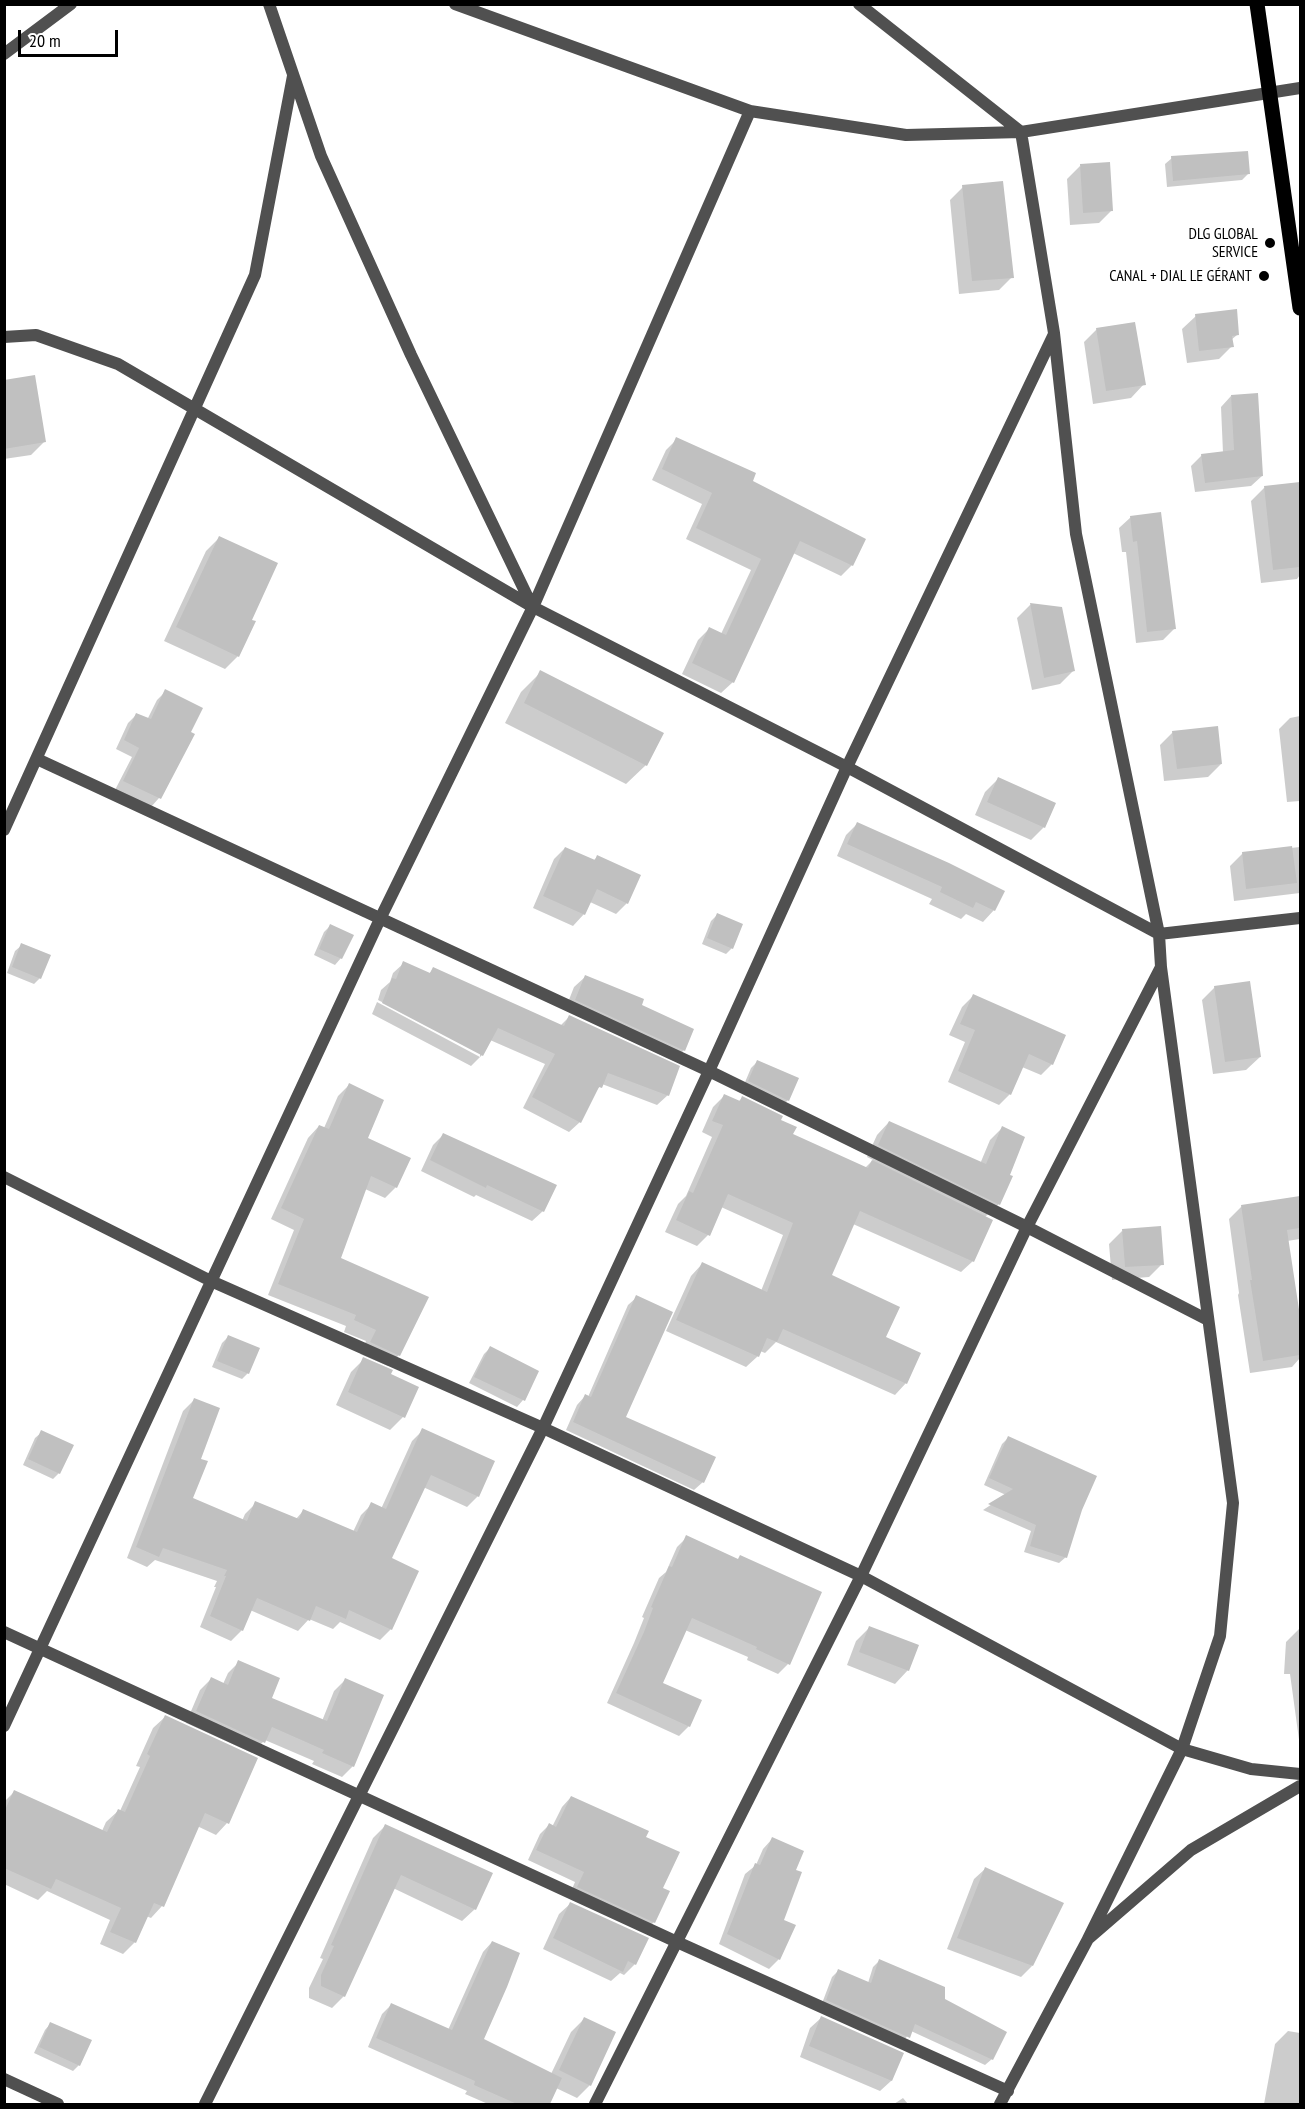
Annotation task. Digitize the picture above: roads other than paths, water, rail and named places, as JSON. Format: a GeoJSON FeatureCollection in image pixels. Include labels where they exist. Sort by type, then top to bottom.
{"type":"FeatureCollection","features":[{"type":"Feature","properties":{"kind":"main road"},"geometry":{"type":"LineString","coordinates":[[1257,4],[1300,308]]}},
{"type":"Feature","properties":{"kind":"street"},"geometry":{"type":"LineString","coordinates":[[4,54],[71,4]]}},
{"type":"Feature","properties":{"kind":"street"},"geometry":{"type":"LineString","coordinates":[[269,4],[321,156],[411,355],[533,607]]}},
{"type":"Feature","properties":{"kind":"street"},"geometry":{"type":"LineString","coordinates":[[455,4],[750,111],[906,135],[1021,132],[1300,88]]}},
{"type":"Feature","properties":{"kind":"street"},"geometry":{"type":"LineString","coordinates":[[859,4],[1021,132],[1054,333],[1076,534],[1159,934],[1161,967],[1233,1503],[1220,1636],[1182,1749],[1088,1939],[1000,2104]]}},
{"type":"Feature","properties":{"kind":"street"},"geometry":{"type":"LineString","coordinates":[[4,830],[255,275],[293,76]]}},
{"type":"Feature","properties":{"kind":"street"},"geometry":{"type":"LineString","coordinates":[[4,1726],[380,919],[533,607],[750,111]]}},
{"type":"Feature","properties":{"kind":"street"},"geometry":{"type":"LineString","coordinates":[[205,2104],[543,1428],[847,767],[1054,333]]}},
{"type":"Feature","properties":{"kind":"street"},"geometry":{"type":"LineString","coordinates":[[4,337],[36,335],[118,363],[533,607],[847,767],[1159,934],[1300,918]]}},
{"type":"Feature","properties":{"kind":"street"},"geometry":{"type":"LineString","coordinates":[[37,759],[709,1071],[1027,1227],[1208,1320]]}},
{"type":"Feature","properties":{"kind":"street"},"geometry":{"type":"LineString","coordinates":[[595,2104],[861,1576],[1027,1227],[1161,967]]}},
{"type":"Feature","properties":{"kind":"street"},"geometry":{"type":"LineString","coordinates":[[4,1178],[211,1281],[543,1428],[861,1576],[1182,1749],[1251,1769],[1300,1774]]}},
{"type":"Feature","properties":{"kind":"street"},"geometry":{"type":"LineString","coordinates":[[4,1632],[677,1942],[1008,2091]]}},
{"type":"Feature","properties":{"kind":"street"},"geometry":{"type":"LineString","coordinates":[[1088,1939],[1191,1850],[1300,1786]]}},
{"type":"Feature","properties":{"kind":"street"},"geometry":{"type":"LineString","coordinates":[[4,2079],[58,2104]]}},
{"type":"Feature","properties":{"kind":"place","name":"DLG GLOBAL SERVICE"},"geometry":{"type":"Point","coordinates":[1270,243]}},
{"type":"Feature","properties":{"kind":"place","name":"CANAL + DIAL LE GÉRANT"},"geometry":{"type":"Point","coordinates":[1264,276]}}]}
